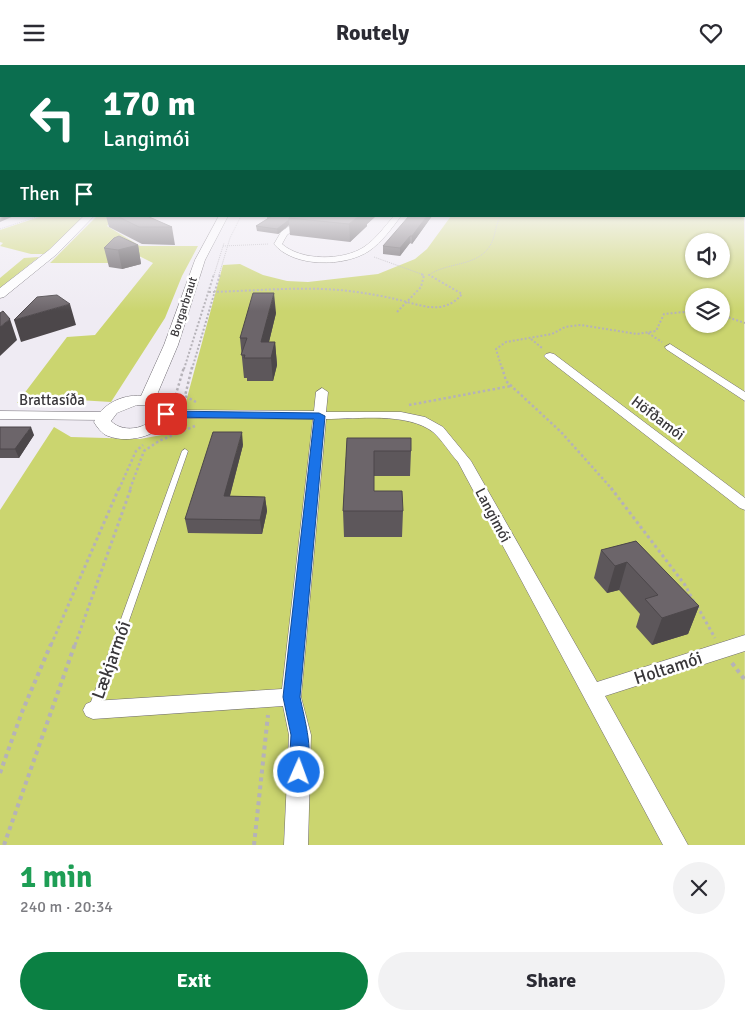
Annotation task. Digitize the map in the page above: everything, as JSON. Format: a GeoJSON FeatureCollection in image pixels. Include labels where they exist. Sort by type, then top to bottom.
{"type":"FeatureCollection","features":[{"type":"Feature","properties":{"kind":"street"},"geometry":{"type":"LineString","coordinates":[[0,294],[68,237]]}},
{"type":"Feature","properties":{"kind":"street","name":"Borgarbraut"},"geometry":{"type":"LineString","coordinates":[[147,400],[171,345],[200,260],[212,237]]}},
{"type":"Feature","properties":{"kind":"street"},"geometry":{"type":"LineString","coordinates":[[282,237],[278,243],[281,249],[305,258],[332,258],[361,252],[379,237]]}},
{"type":"Feature","properties":{"kind":"street"},"geometry":{"type":"LineString","coordinates":[[670,347],[745,397]]}},
{"type":"Feature","properties":{"kind":"street","name":"Höfðamói"},"geometry":{"type":"LineString","coordinates":[[550,356],[745,505]]}},
{"type":"Feature","properties":{"kind":"street"},"geometry":{"type":"LineString","coordinates":[[296,845],[300,735],[291,697],[322,391]]}},
{"type":"Feature","properties":{"kind":"street"},"geometry":{"type":"LineString","coordinates":[[147,400],[162,405],[166,409],[167,422],[149,429],[128,433],[110,431],[102,422],[104,416],[109,411],[126,402],[147,400]]}},
{"type":"Feature","properties":{"kind":"street","name":"Brattasíða"},"geometry":{"type":"LineString","coordinates":[[0,415],[104,416]]}},
{"type":"Feature","properties":{"kind":"street","name":"Langimói"},"geometry":{"type":"LineString","coordinates":[[167,422],[195,415],[362,415],[420,420],[438,430],[464,461],[676,845]]}},
{"type":"Feature","properties":{"kind":"street","name":"Holtamói"},"geometry":{"type":"LineString","coordinates":[[592,692],[745,643]]}},
{"type":"Feature","properties":{"kind":"street","name":"Lækjarmói"},"geometry":{"type":"LineString","coordinates":[[93,710],[291,697]]}},
{"type":"Feature","properties":{"kind":"lane","name":"Lækjarmói"},"geometry":{"type":"LineString","coordinates":[[93,710],[185,451]]}},
{"type":"Feature","properties":{"kind":"path"},"geometry":{"type":"LineString","coordinates":[[4,845],[144,451],[170,436],[195,428],[195,406],[184,404],[178,400],[176,394],[227,237]]}},
{"type":"Feature","properties":{"kind":"path"},"geometry":{"type":"LineString","coordinates":[[167,422],[187,426],[202,403],[185,396],[185,392],[230,237]]}},
{"type":"Feature","properties":{"kind":"path"},"geometry":{"type":"LineString","coordinates":[[209,292],[330,289],[358,292],[422,307],[446,306],[460,298],[462,294],[455,288],[429,275],[440,269],[472,260],[486,253],[495,237]]}},
{"type":"Feature","properties":{"kind":"path"},"geometry":{"type":"LineString","coordinates":[[223,246],[278,243]]}},
{"type":"Feature","properties":{"kind":"path"},"geometry":{"type":"LineString","coordinates":[[361,252],[424,275],[423,285],[397,312]]}},
{"type":"Feature","properties":{"kind":"path"},"geometry":{"type":"LineString","coordinates":[[685,312],[664,314],[656,331],[637,334],[581,325],[565,327],[552,334],[506,342],[496,349],[506,381],[561,432],[622,499],[684,585],[722,651],[745,680]]}},
{"type":"Feature","properties":{"kind":"path"},"geometry":{"type":"LineString","coordinates":[[730,318],[745,323]]}},
{"type":"Feature","properties":{"kind":"path"},"geometry":{"type":"LineString","coordinates":[[646,332],[670,347]]}},
{"type":"Feature","properties":{"kind":"path"},"geometry":{"type":"LineString","coordinates":[[0,773],[22,712],[96,540],[136,451],[147,442]]}},
{"type":"Feature","properties":{"kind":"path"},"geometry":{"type":"LineString","coordinates":[[254,845],[270,698]]}},
{"type":"Feature","properties":{"kind":"green space"},"geometry":{"type":"Polygon","coordinates":[[[0,237],[63,237],[45,254],[31,254],[0,246],[3,243],[0,242],[0,237]]]}},
{"type":"Feature","properties":{"kind":"green space"},"geometry":{"type":"Polygon","coordinates":[[[76,237],[126,237],[140,246],[198,246],[182,276],[165,318],[111,402],[78,400],[17,403],[67,337],[95,335],[153,263],[139,256],[112,263],[50,263],[76,237]]]}},
{"type":"Feature","properties":{"kind":"green space"},"geometry":{"type":"Polygon","coordinates":[[[435,237],[685,237],[685,278],[730,278],[730,237],[744,237],[745,845],[0,845],[0,510],[54,427],[71,437],[140,439],[167,434],[181,420],[223,265],[240,264],[263,275],[287,281],[308,282],[378,274],[415,259],[427,249],[435,237]]]}},
{"type":"Feature","properties":{"kind":"green space"},"geometry":{"type":"Polygon","coordinates":[[[39,257],[0,288],[0,278],[24,258],[39,257]]]}},
{"type":"Feature","properties":{"kind":"building"},"geometry":{"type":"Polygon","coordinates":[[[122,237],[138,245],[118,250],[104,248],[114,238],[122,237]]]}},
{"type":"Feature","properties":{"kind":"building"},"geometry":{"type":"Polygon","coordinates":[[[390,237],[409,237],[400,248],[383,246],[390,237]]]}},
{"type":"Feature","properties":{"kind":"building"},"geometry":{"type":"Polygon","coordinates":[[[253,293],[274,293],[261,342],[275,342],[271,358],[244,358],[245,355],[241,355],[247,338],[240,338],[253,293]]]}},
{"type":"Feature","properties":{"kind":"building"},"geometry":{"type":"Polygon","coordinates":[[[57,295],[70,304],[14,320],[37,297],[57,295]]]}},
{"type":"Feature","properties":{"kind":"building"},"geometry":{"type":"Polygon","coordinates":[[[3,311],[10,319],[0,327],[0,313],[3,311]]]}},
{"type":"Feature","properties":{"kind":"building"},"geometry":{"type":"Polygon","coordinates":[[[0,427],[31,427],[15,449],[0,449],[0,427]]]}},
{"type":"Feature","properties":{"kind":"building"},"geometry":{"type":"Polygon","coordinates":[[[213,432],[242,432],[224,496],[265,497],[260,520],[185,519],[213,432]]]}},
{"type":"Feature","properties":{"kind":"building"},"geometry":{"type":"Polygon","coordinates":[[[347,438],[411,438],[411,451],[374,451],[374,491],[402,491],[403,511],[343,511],[347,438]]]}},
{"type":"Feature","properties":{"kind":"building"},"geometry":{"type":"Polygon","coordinates":[[[636,541],[699,606],[662,618],[645,599],[658,595],[627,562],[615,566],[601,550],[636,541]]]}},
{"type":"Feature","properties":{"kind":"route"},"geometry":{"type":"LineString","coordinates":[[166,414],[319,416],[291,697],[300,735],[299,772]]}}]}
